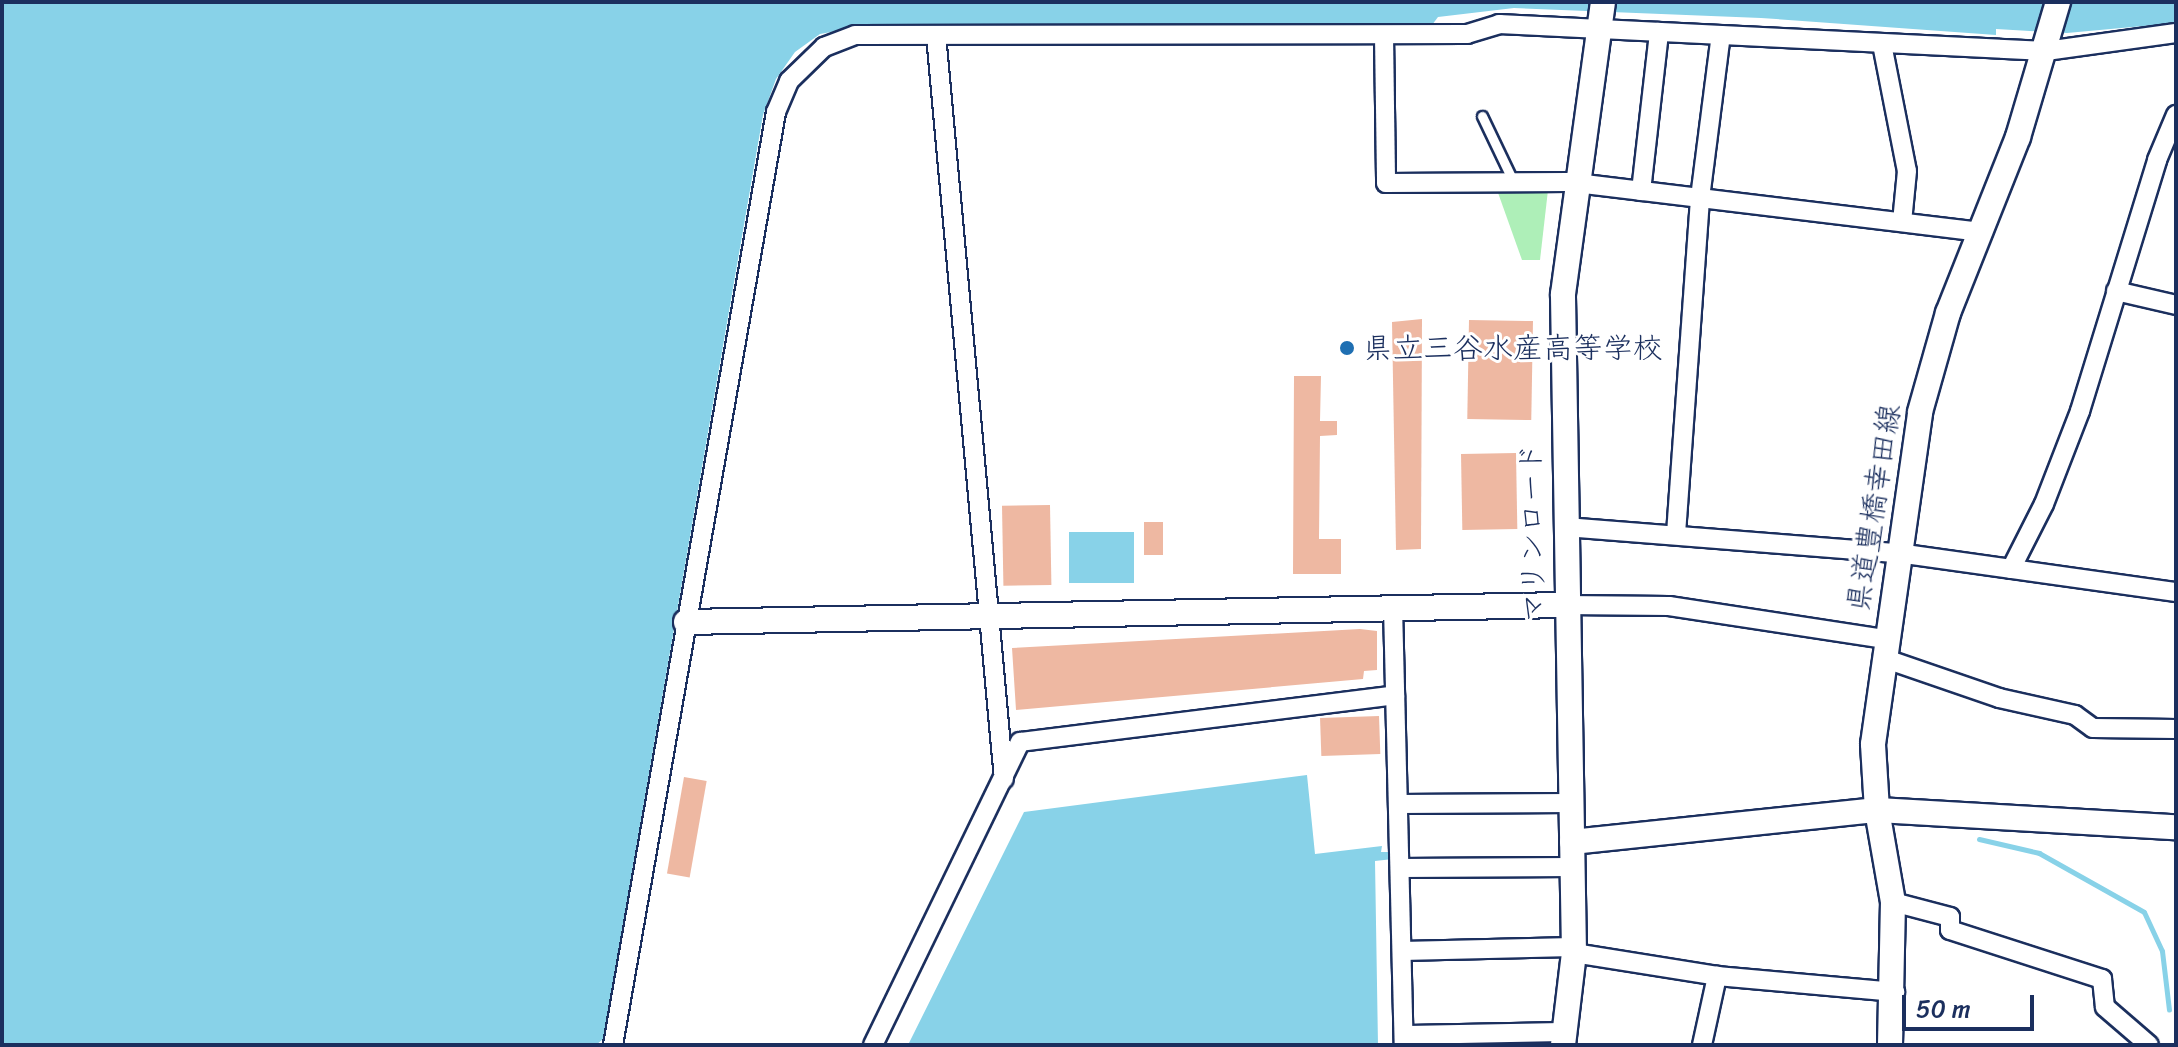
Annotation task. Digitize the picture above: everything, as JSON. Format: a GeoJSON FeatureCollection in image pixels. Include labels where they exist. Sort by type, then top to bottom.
{"type":"FeatureCollection","features":[{"type":"Feature","properties":{"kind":"street","name":"県道豊橋幸田線"},"geometry":{"type":"LineString","coordinates":[[1890,1045],[1895,992],[1893,902],[1877,810],[1873,744],[1898,553],[1930,371],[1983,232],[2048,43],[2058,2]]}},
{"type":"Feature","properties":{"kind":"street"},"geometry":{"type":"LineString","coordinates":[[613,1045],[776,112],[789,81],[824,47],[855,35],[1467,34],[1499,24],[1601,17],[1659,32],[1882,44],[2048,43],[2176,33]]}},
{"type":"Feature","properties":{"kind":"street","name":"マリンロード"},"geometry":{"type":"LineString","coordinates":[[1564,1039],[1574,950],[1565,605],[1563,294],[1575,184],[1601,17]]}},
{"type":"Feature","properties":{"kind":"street"},"geometry":{"type":"LineString","coordinates":[[1641,191],[1659,32]]}},
{"type":"Feature","properties":{"kind":"street"},"geometry":{"type":"LineString","coordinates":[[936,35],[1004,779]]}},
{"type":"Feature","properties":{"kind":"street"},"geometry":{"type":"LineString","coordinates":[[1384,35],[1386,183],[1513,181],[1575,184],[1983,232]]}},
{"type":"Feature","properties":{"kind":"street"},"geometry":{"type":"LineString","coordinates":[[1676,534],[1700,198],[1721,35]]}},
{"type":"Feature","properties":{"kind":"street"},"geometry":{"type":"LineString","coordinates":[[1882,44],[1907,171],[1902,222]]}},
{"type":"Feature","properties":{"kind":"street"},"geometry":{"type":"LineString","coordinates":[[2011,569],[2060,463],[2176,115]]}},
{"type":"Feature","properties":{"kind":"street"},"geometry":{"type":"LineString","coordinates":[[2116,291],[2176,305]]}},
{"type":"Feature","properties":{"kind":"street"},"geometry":{"type":"LineString","coordinates":[[1565,527],[1898,553],[2176,592]]}},
{"type":"Feature","properties":{"kind":"street"},"geometry":{"type":"LineString","coordinates":[[686,622],[1393,607],[1669,606],[1884,649],[1999,698],[2075,715],[2093,728],[2176,729]]}},
{"type":"Feature","properties":{"kind":"street"},"geometry":{"type":"LineString","coordinates":[[1393,607],[1404,1040],[1564,1039]]}},
{"type":"Feature","properties":{"kind":"street"},"geometry":{"type":"LineString","coordinates":[[873,1045],[1020,742],[1395,695]]}},
{"type":"Feature","properties":{"kind":"street"},"geometry":{"type":"LineString","coordinates":[[1398,804],[1571,803]]}},
{"type":"Feature","properties":{"kind":"street"},"geometry":{"type":"LineString","coordinates":[[1572,842],[1877,810],[2176,827]]}},
{"type":"Feature","properties":{"kind":"street"},"geometry":{"type":"LineString","coordinates":[[1400,868],[1573,867]]}},
{"type":"Feature","properties":{"kind":"street"},"geometry":{"type":"LineString","coordinates":[[1893,902],[1950,917],[1950,930],[2102,979],[2105,1007],[2149,1045]]}},
{"type":"Feature","properties":{"kind":"street"},"geometry":{"type":"LineString","coordinates":[[1402,951],[1574,950],[1717,976],[1895,992]]}},
{"type":"Feature","properties":{"kind":"street"},"geometry":{"type":"LineString","coordinates":[[1702,1045],[1717,976]]}},
{"type":"Feature","properties":{"kind":"lane"},"geometry":{"type":"LineString","coordinates":[[1482,116],[1513,181]]}},
{"type":"Feature","properties":{"kind":"green space"},"geometry":{"type":"Polygon","coordinates":[[[1497,190],[1548,190],[1540,260],[1522,260],[1497,190]]]}},
{"type":"Feature","properties":{"kind":"water"},"geometry":{"type":"Polygon","coordinates":[[[2,2],[2176,2],[2176,23],[2067,33],[1996,29],[1996,35],[1761,18],[1514,8],[1438,17],[1432,25],[874,24],[820,34],[795,52],[776,79],[763,115],[603,1039],[596,1045],[2,1045],[2,2]]]}},
{"type":"Feature","properties":{"kind":"water"},"geometry":{"type":"Polygon","coordinates":[[[1069,532],[1134,532],[1134,583],[1069,583],[1069,532]]]}},
{"type":"Feature","properties":{"kind":"water"},"geometry":{"type":"Polygon","coordinates":[[[1307,775],[1315,854],[1382,846],[1381,852],[1392,852],[1393,859],[1375,861],[1378,1045],[908,1045],[1024,812],[1307,775]]]}},
{"type":"Feature","properties":{"kind":"building"},"geometry":{"type":"Polygon","coordinates":[[[1422,319],[1421,549],[1396,550],[1392,322],[1422,319]]]}},
{"type":"Feature","properties":{"kind":"building"},"geometry":{"type":"Polygon","coordinates":[[[1469,320],[1533,321],[1531,420],[1467,419],[1469,320]]]}},
{"type":"Feature","properties":{"kind":"building"},"geometry":{"type":"Polygon","coordinates":[[[1294,376],[1321,376],[1320,421],[1337,421],[1337,435],[1320,436],[1319,539],[1341,539],[1341,574],[1293,574],[1294,376]]]}},
{"type":"Feature","properties":{"kind":"building"},"geometry":{"type":"Polygon","coordinates":[[[1516,453],[1517,529],[1462,530],[1461,454],[1516,453]]]}},
{"type":"Feature","properties":{"kind":"building"},"geometry":{"type":"Polygon","coordinates":[[[1050,505],[1051,585],[1003,586],[1002,506],[1050,505]]]}},
{"type":"Feature","properties":{"kind":"building"},"geometry":{"type":"Polygon","coordinates":[[[1144,522],[1163,522],[1163,555],[1144,555],[1144,522]]]}},
{"type":"Feature","properties":{"kind":"building"},"geometry":{"type":"Polygon","coordinates":[[[1360,629],[1377,631],[1377,670],[1364,671],[1363,679],[1016,710],[1012,648],[1360,629]]]}},
{"type":"Feature","properties":{"kind":"building"},"geometry":{"type":"Polygon","coordinates":[[[1379,716],[1380,754],[1321,756],[1320,718],[1379,716]]]}},
{"type":"Feature","properties":{"kind":"building"},"geometry":{"type":"Polygon","coordinates":[[[684,777],[707,781],[690,878],[667,874],[684,777]]]}},
{"type":"Feature","properties":{"kind":"waterway"},"geometry":{"type":"LineString","coordinates":[[1979,839],[2039,853],[2144,912],[2162,951],[2169,1010]]}},
{"type":"Feature","properties":{"kind":"place","name":"県立三谷水産高等学校"},"geometry":{"type":"Point","coordinates":[1347,348]}}]}
